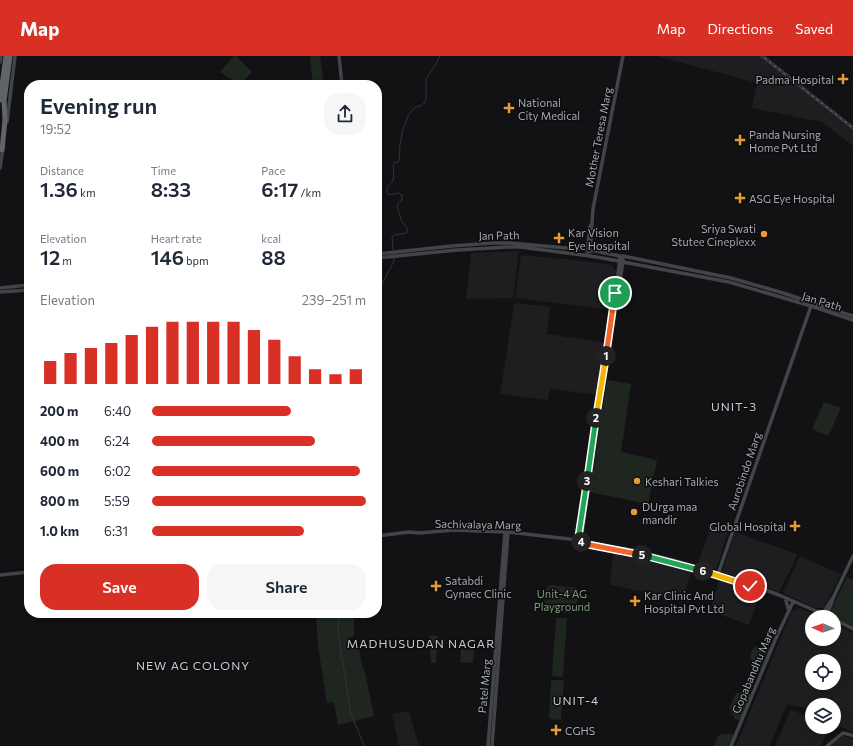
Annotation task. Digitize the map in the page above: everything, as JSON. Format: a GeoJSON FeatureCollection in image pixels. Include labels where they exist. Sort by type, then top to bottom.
{"type":"FeatureCollection","features":[{"type":"Feature","properties":{"kind":"highway"},"geometry":{"type":"LineString","coordinates":[[0,135],[6,56]]}},
{"type":"Feature","properties":{"kind":"highway"},"geometry":{"type":"LineString","coordinates":[[2,150],[5,120],[2,101],[11,56]]}},
{"type":"Feature","properties":{"kind":"main road"},"geometry":{"type":"LineString","coordinates":[[0,56],[0,62]]}},
{"type":"Feature","properties":{"kind":"main road"},"geometry":{"type":"LineString","coordinates":[[0,168],[15,56]]}},
{"type":"Feature","properties":{"kind":"main road"},"geometry":{"type":"LineString","coordinates":[[339,56],[341,80]]}},
{"type":"Feature","properties":{"kind":"main road","name":"Mother Teresa Marg"},"geometry":{"type":"LineString","coordinates":[[588,255],[590,226],[592,222],[596,194],[623,56]]}},
{"type":"Feature","properties":{"kind":"main road","name":"Jan Path"},"geometry":{"type":"LineString","coordinates":[[382,254],[477,244],[510,243],[589,250],[730,278],[764,287],[853,316]]}},
{"type":"Feature","properties":{"kind":"main road","name":"Jan Path"},"geometry":{"type":"LineString","coordinates":[[382,258],[508,247],[588,255],[720,280],[755,289],[853,320]]}},
{"type":"Feature","properties":{"kind":"main road"},"geometry":{"type":"LineString","coordinates":[[579,542],[589,465],[622,256]]}},
{"type":"Feature","properties":{"kind":"main road"},"geometry":{"type":"LineString","coordinates":[[0,288],[24,286]]}},
{"type":"Feature","properties":{"kind":"main road"},"geometry":{"type":"LineString","coordinates":[[0,292],[24,290]]}},
{"type":"Feature","properties":{"kind":"main road","name":"Aurobindo Marg"},"geometry":{"type":"LineString","coordinates":[[718,574],[811,306]]}},
{"type":"Feature","properties":{"kind":"main road","name":"Sachivalaya Marg"},"geometry":{"type":"LineString","coordinates":[[382,535],[409,532],[419,533],[454,530],[506,533],[636,551],[673,560],[750,584],[809,610]]}},
{"type":"Feature","properties":{"kind":"main road","name":"Patel Marg"},"geometry":{"type":"LineString","coordinates":[[488,746],[506,533]]}},
{"type":"Feature","properties":{"kind":"main road","name":"Patel Marg"},"geometry":{"type":"LineString","coordinates":[[492,746],[506,533]]}},
{"type":"Feature","properties":{"kind":"main road","name":"Sachivalaya Marg"},"geometry":{"type":"LineString","coordinates":[[579,542],[623,550],[686,566],[747,585],[810,610]]}},
{"type":"Feature","properties":{"kind":"main road"},"geometry":{"type":"LineString","coordinates":[[828,610],[853,556]]}},
{"type":"Feature","properties":{"kind":"main road"},"geometry":{"type":"LineString","coordinates":[[0,575],[24,572]]}},
{"type":"Feature","properties":{"kind":"main road"},"geometry":{"type":"LineString","coordinates":[[786,600],[789,612]]}},
{"type":"Feature","properties":{"kind":"main road","name":"Gopabandhu Marg"},"geometry":{"type":"LineString","coordinates":[[731,746],[776,638],[793,603]]}},
{"type":"Feature","properties":{"kind":"main road"},"geometry":{"type":"LineString","coordinates":[[789,612],[794,607],[798,606]]}},
{"type":"Feature","properties":{"kind":"main road"},"geometry":{"type":"LineString","coordinates":[[841,624],[853,630]]}},
{"type":"Feature","properties":{"kind":"main road"},"geometry":{"type":"LineString","coordinates":[[827,746],[843,734],[853,736]]}},
{"type":"Feature","properties":{"kind":"shaded area"},"geometry":{"type":"Polygon","coordinates":[[[657,56],[766,56],[853,125],[853,146],[822,122],[752,108],[757,83],[657,56]]]}},
{"type":"Feature","properties":{"kind":"shaded area"},"geometry":{"type":"Polygon","coordinates":[[[519,251],[513,298],[466,299],[471,253],[519,251]]]}},
{"type":"Feature","properties":{"kind":"shaded area"},"geometry":{"type":"Polygon","coordinates":[[[521,255],[612,265],[616,271],[612,310],[515,298],[521,255]]]}},
{"type":"Feature","properties":{"kind":"shaded area"},"geometry":{"type":"Polygon","coordinates":[[[515,303],[550,307],[547,334],[606,343],[599,395],[550,389],[548,400],[500,394],[515,303]]]}},
{"type":"Feature","properties":{"kind":"shaded area"},"geometry":{"type":"Polygon","coordinates":[[[711,525],[729,530],[716,569],[698,563],[711,525]]]}},
{"type":"Feature","properties":{"kind":"shaded area"},"geometry":{"type":"Polygon","coordinates":[[[735,532],[797,554],[779,592],[722,572],[735,532]]]}},
{"type":"Feature","properties":{"kind":"shaded area"},"geometry":{"type":"Polygon","coordinates":[[[613,551],[692,569],[682,602],[654,594],[610,585],[613,551]]]}},
{"type":"Feature","properties":{"kind":"shaded area"},"geometry":{"type":"Polygon","coordinates":[[[800,556],[841,574],[823,608],[816,608],[783,593],[800,556]]]}},
{"type":"Feature","properties":{"kind":"shaded area"},"geometry":{"type":"Polygon","coordinates":[[[720,577],[761,592],[749,625],[710,611],[720,577]]]}},
{"type":"Feature","properties":{"kind":"shaded area"},"geometry":{"type":"Polygon","coordinates":[[[799,608],[805,610],[805,646],[841,646],[841,627],[853,633],[853,733],[841,727],[841,698],[805,698],[805,708],[787,704],[770,746],[736,746],[791,613],[799,608]]]}},
{"type":"Feature","properties":{"kind":"shaded area"},"geometry":{"type":"Polygon","coordinates":[[[791,710],[805,715],[805,734],[827,734],[821,746],[775,746],[791,710]]]}},
{"type":"Feature","properties":{"kind":"shaded area"},"geometry":{"type":"Polygon","coordinates":[[[409,711],[419,746],[399,746],[392,714],[409,711]]]}},
{"type":"Feature","properties":{"kind":"shaded area"},"geometry":{"type":"Polygon","coordinates":[[[843,736],[853,740],[853,746],[830,746],[843,736]]]}},
{"type":"Feature","properties":{"kind":"green space"},"geometry":{"type":"Polygon","coordinates":[[[234,56],[236,56],[252,72],[245,80],[232,80],[220,72],[234,56]]]}},
{"type":"Feature","properties":{"kind":"green space"},"geometry":{"type":"Polygon","coordinates":[[[310,56],[320,56],[323,80],[312,80],[310,56]]]}},
{"type":"Feature","properties":{"kind":"green space"},"geometry":{"type":"Polygon","coordinates":[[[607,380],[631,384],[621,452],[657,460],[648,504],[590,492],[607,380]]]}},
{"type":"Feature","properties":{"kind":"green space"},"geometry":{"type":"Polygon","coordinates":[[[824,402],[841,408],[828,436],[812,429],[824,402]]]}},
{"type":"Feature","properties":{"kind":"green space"},"geometry":{"type":"Polygon","coordinates":[[[847,577],[853,580],[853,628],[841,621],[841,610],[831,610],[847,577]]]}},
{"type":"Feature","properties":{"kind":"green space","name":"Unit-4 AG Playground"},"geometry":{"type":"Polygon","coordinates":[[[551,585],[577,588],[578,598],[571,613],[549,612],[546,609],[545,592],[551,585]]]}},
{"type":"Feature","properties":{"kind":"green space"},"geometry":{"type":"Polygon","coordinates":[[[316,618],[354,618],[354,636],[349,638],[351,645],[358,644],[374,716],[338,725],[334,702],[327,703],[318,646],[316,618]]]}},
{"type":"Feature","properties":{"kind":"green space"},"geometry":{"type":"Polygon","coordinates":[[[556,618],[567,618],[563,677],[552,676],[556,618]]]}},
{"type":"Feature","properties":{"kind":"green space"},"geometry":{"type":"Polygon","coordinates":[[[429,635],[438,636],[436,663],[431,663],[429,635]]]}},
{"type":"Feature","properties":{"kind":"green space"},"geometry":{"type":"Polygon","coordinates":[[[754,647],[770,648],[761,670],[752,663],[750,658],[754,647]]]}},
{"type":"Feature","properties":{"kind":"green space"},"geometry":{"type":"Polygon","coordinates":[[[461,649],[474,650],[473,663],[460,662],[461,649]]]}},
{"type":"Feature","properties":{"kind":"green space"},"geometry":{"type":"Polygon","coordinates":[[[551,680],[564,680],[561,720],[549,719],[551,680]]]}},
{"type":"Feature","properties":{"kind":"green space"},"geometry":{"type":"Polygon","coordinates":[[[737,693],[752,694],[740,721],[735,719],[729,708],[737,693]]]}},
{"type":"Feature","properties":{"kind":"green space"},"geometry":{"type":"Polygon","coordinates":[[[722,734],[734,735],[729,746],[714,746],[718,736],[722,734]]]}},
{"type":"Feature","properties":{"kind":"waterway"},"geometry":{"type":"LineString","coordinates":[[382,284],[394,261],[392,237],[406,233],[408,229],[402,222],[397,207],[398,203],[402,200],[402,195],[398,193],[389,195],[387,189],[393,180],[394,163],[399,161],[402,132],[408,116],[414,108],[425,102],[426,79],[440,56]]}},
{"type":"Feature","properties":{"kind":"waterway"},"geometry":{"type":"LineString","coordinates":[[339,618],[338,631],[350,709],[364,746]]}},
{"type":"Feature","properties":{"kind":"railway"},"geometry":{"type":"LineString","coordinates":[[762,56],[853,128]]}},
{"type":"Feature","properties":{"kind":"place","name":"Padma Hospital"},"geometry":{"type":"Point","coordinates":[843,79]}},
{"type":"Feature","properties":{"kind":"place","name":"National City Medical"},"geometry":{"type":"Point","coordinates":[509,108]}},
{"type":"Feature","properties":{"kind":"place","name":"Panda Nursing Home Pvt Ltd"},"geometry":{"type":"Point","coordinates":[740,140]}},
{"type":"Feature","properties":{"kind":"place","name":"ASG Eye Hospital"},"geometry":{"type":"Point","coordinates":[740,198]}},
{"type":"Feature","properties":{"kind":"place","name":"Sriya Swati Stutee Cineplexx"},"geometry":{"type":"Point","coordinates":[764,234]}},
{"type":"Feature","properties":{"kind":"place","name":"Kar Vision Eye Hospital"},"geometry":{"type":"Point","coordinates":[559,238]}},
{"type":"Feature","properties":{"kind":"place","name":"Keshari Talkies"},"geometry":{"type":"Point","coordinates":[637,481]}},
{"type":"Feature","properties":{"kind":"place","name":"DUrga maa mandir"},"geometry":{"type":"Point","coordinates":[634,512]}},
{"type":"Feature","properties":{"kind":"place","name":"Global Hospital"},"geometry":{"type":"Point","coordinates":[795,526]}},
{"type":"Feature","properties":{"kind":"place","name":"Satabdi Gynaec Clinic"},"geometry":{"type":"Point","coordinates":[436,586]}},
{"type":"Feature","properties":{"kind":"place","name":"Kar Clinic And Hospital Pvt Ltd"},"geometry":{"type":"Point","coordinates":[635,601]}},
{"type":"Feature","properties":{"kind":"place","name":"CGHS"},"geometry":{"type":"Point","coordinates":[556,730]}},
{"type":"Feature","properties":{"kind":"district","name":"UNIT-3"},"geometry":{"type":"Point","coordinates":[734,406]}},
{"type":"Feature","properties":{"kind":"district","name":"MADHUSUDAN NAGAR"},"geometry":{"type":"Point","coordinates":[421,643]}},
{"type":"Feature","properties":{"kind":"district","name":"NEW AG COLONY"},"geometry":{"type":"Point","coordinates":[193,665]}},
{"type":"Feature","properties":{"kind":"district","name":"UNIT-4"},"geometry":{"type":"Point","coordinates":[576,700]}},
{"type":"Feature","properties":{"kind":"route"},"geometry":{"type":"LineString","coordinates":[[615,293],[578,540],[581,541],[580,543],[623,550],[686,566],[750,586]]}}]}
